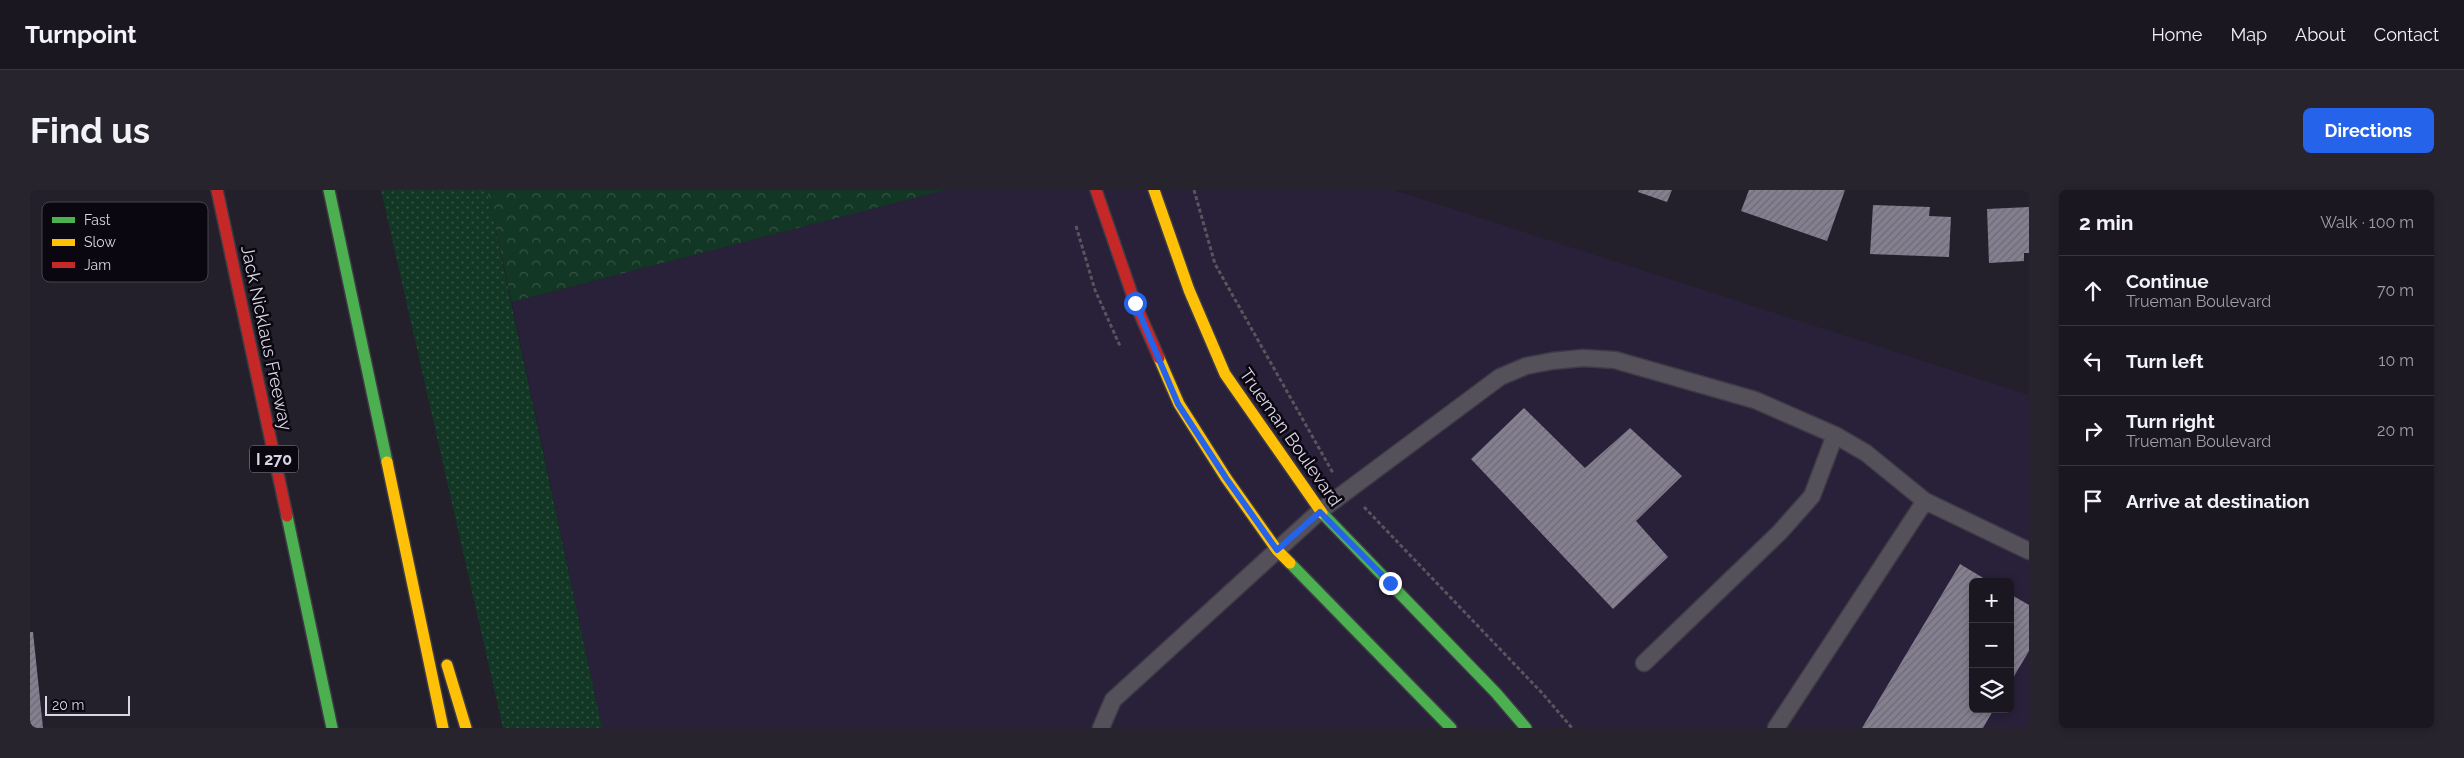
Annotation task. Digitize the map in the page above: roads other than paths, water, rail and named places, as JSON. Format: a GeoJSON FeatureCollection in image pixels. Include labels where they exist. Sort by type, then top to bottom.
{"type":"FeatureCollection","features":[{"type":"Feature","properties":{"kind":"main road","name":"Jack Nicklaus Freeway"},"geometry":{"type":"LineString","coordinates":[[217,190],[332,728]]}},
{"type":"Feature","properties":{"kind":"main road"},"geometry":{"type":"LineString","coordinates":[[329,190],[444,728]]}},
{"type":"Feature","properties":{"kind":"main road"},"geometry":{"type":"LineString","coordinates":[[1096,190],[1135,303],[1178,404],[1226,478],[1277,550],[1451,728]]}},
{"type":"Feature","properties":{"kind":"main road","name":"Trueman Boulevard"},"geometry":{"type":"LineString","coordinates":[[1154,190],[1189,290],[1225,374],[1320,512],[1496,693],[1526,728]]}},
{"type":"Feature","properties":{"kind":"main road"},"geometry":{"type":"LineString","coordinates":[[390,478],[432,617]]}},
{"type":"Feature","properties":{"kind":"main road"},"geometry":{"type":"LineString","coordinates":[[443,654],[466,728]]}},
{"type":"Feature","properties":{"kind":"lane"},"geometry":{"type":"LineString","coordinates":[[1101,728],[1113,700],[1320,512],[1500,377],[1526,366],[1552,361],[1584,358],[1615,360],[1755,400],[1835,436],[1866,453],[1924,501],[2029,551]]}},
{"type":"Feature","properties":{"kind":"lane"},"geometry":{"type":"LineString","coordinates":[[1644,664],[1780,532],[1812,496],[1835,436]]}},
{"type":"Feature","properties":{"kind":"lane"},"geometry":{"type":"LineString","coordinates":[[1776,728],[1924,501]]}}]}
